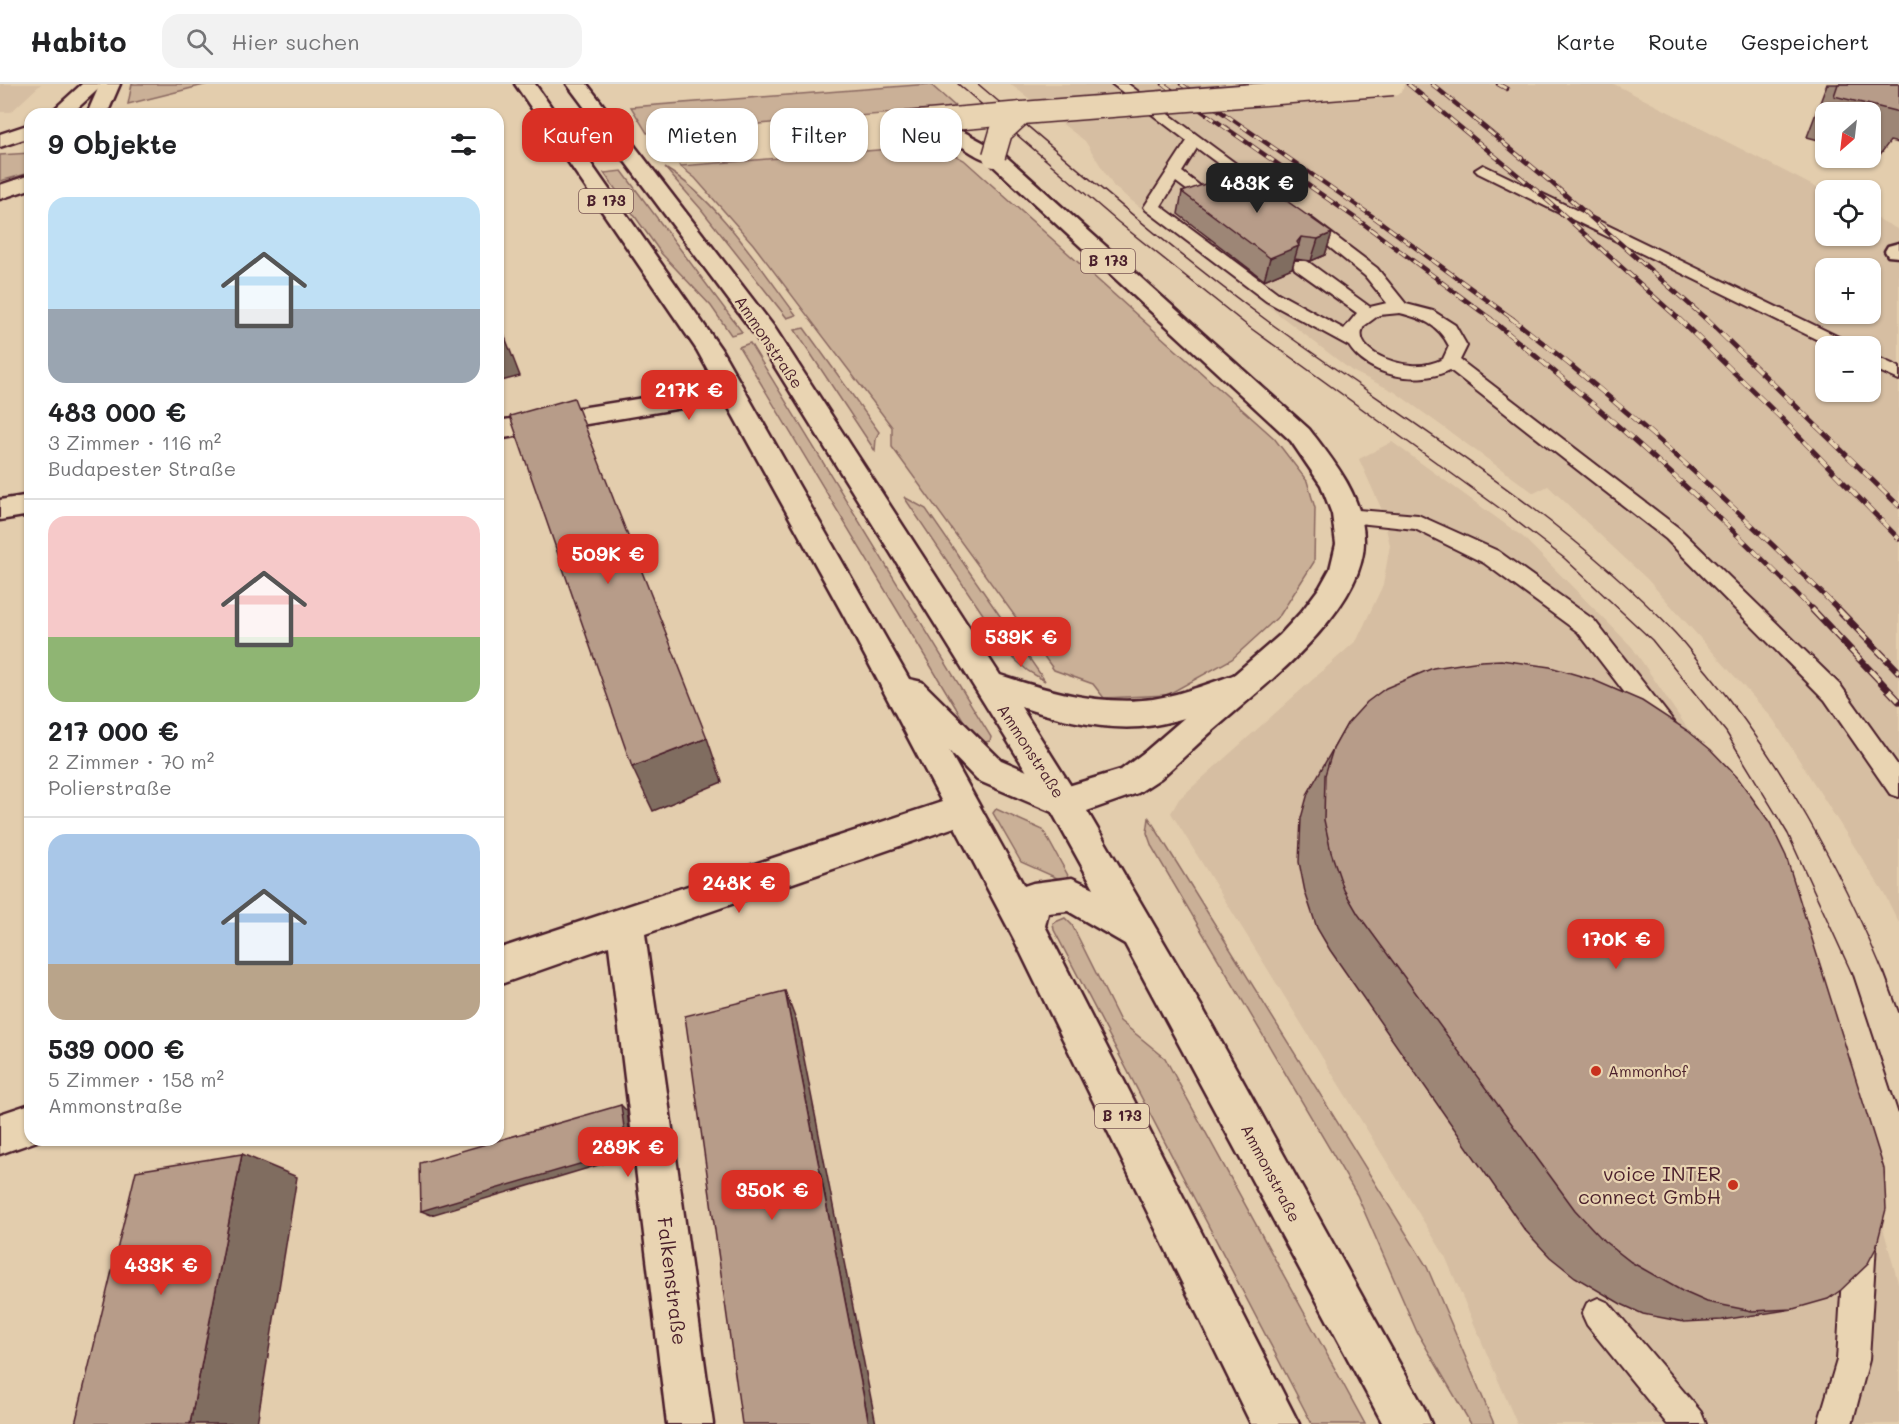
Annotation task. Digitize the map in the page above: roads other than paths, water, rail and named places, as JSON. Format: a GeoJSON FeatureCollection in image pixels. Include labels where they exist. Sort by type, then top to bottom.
{"type":"FeatureCollection","features":[{"type":"Feature","properties":{"kind":"main road"},"geometry":{"type":"LineString","coordinates":[[66,108],[94,84]]}},
{"type":"Feature","properties":{"kind":"main road"},"geometry":{"type":"LineString","coordinates":[[100,108],[110,84]]}},
{"type":"Feature","properties":{"kind":"main road","name":"B 173"},"geometry":{"type":"LineString","coordinates":[[525,84],[709,349],[1027,927],[1276,1424]]}},
{"type":"Feature","properties":{"kind":"main road","name":"Ammonstraße"},"geometry":{"type":"LineString","coordinates":[[577,84],[765,332],[1064,802],[1190,1022],[1408,1424]]}},
{"type":"Feature","properties":{"kind":"main road"},"geometry":{"type":"LineString","coordinates":[[1022,113],[1001,132],[994,156],[957,136],[906,123],[1022,113],[1393,84]]}},
{"type":"Feature","properties":{"kind":"main road"},"geometry":{"type":"LineString","coordinates":[[0,141],[24,132]]}},
{"type":"Feature","properties":{"kind":"main road"},"geometry":{"type":"LineString","coordinates":[[0,146],[24,144]]}},
{"type":"Feature","properties":{"kind":"main road","name":"B 173"},"geometry":{"type":"LineString","coordinates":[[994,156],[1300,435],[1324,466],[1341,501],[1346,516],[1350,544],[1340,581],[1322,609],[1292,643],[1132,781],[1064,802]]}},
{"type":"Feature","properties":{"kind":"main road"},"geometry":{"type":"LineString","coordinates":[[0,193],[24,183]]}},
{"type":"Feature","properties":{"kind":"main road"},"geometry":{"type":"LineString","coordinates":[[504,428],[732,392]]}},
{"type":"Feature","properties":{"kind":"main road"},"geometry":{"type":"LineString","coordinates":[[0,510],[24,506]]}},
{"type":"Feature","properties":{"kind":"main road"},"geometry":{"type":"LineString","coordinates":[[884,664],[989,770],[1064,802]]}},
{"type":"Feature","properties":{"kind":"main road","name":"B 173"},"geometry":{"type":"LineString","coordinates":[[987,683],[1038,701],[1127,714],[1180,706],[1245,684]]}},
{"type":"Feature","properties":{"kind":"main road"},"geometry":{"type":"LineString","coordinates":[[504,965],[963,810]]}},
{"type":"Feature","properties":{"kind":"main road"},"geometry":{"type":"LineString","coordinates":[[1027,927],[1033,899],[1072,894],[1137,932]]}},
{"type":"Feature","properties":{"kind":"main road","name":"Falkenstraße"},"geometry":{"type":"LineString","coordinates":[[625,924],[690,1424]]}},
{"type":"Feature","properties":{"kind":"main road"},"geometry":{"type":"LineString","coordinates":[[0,1134],[24,1126]]}},
{"type":"Feature","properties":{"kind":"lane"},"geometry":{"type":"LineString","coordinates":[[1119,84],[1196,139],[1371,272],[1400,308]]}},
{"type":"Feature","properties":{"kind":"lane"},"geometry":{"type":"LineString","coordinates":[[1196,139],[1152,207],[1272,297],[1355,342],[1367,356],[1387,367],[1411,372],[1434,370],[1451,362],[1458,346],[1449,329],[1427,315],[1400,308],[1378,309],[1361,316],[1353,328],[1355,342]]}},
{"type":"Feature","properties":{"kind":"lane"},"geometry":{"type":"LineString","coordinates":[[1483,170],[1823,336]]}},
{"type":"Feature","properties":{"kind":"lane"},"geometry":{"type":"LineString","coordinates":[[1173,173],[1213,202]]}},
{"type":"Feature","properties":{"kind":"lane"},"geometry":{"type":"LineString","coordinates":[[1301,265],[1368,313]]}},
{"type":"Feature","properties":{"kind":"lane"},"geometry":{"type":"LineString","coordinates":[[1451,362],[1498,396],[1673,534],[1833,693],[1899,787]]}},
{"type":"Feature","properties":{"kind":"lane"},"geometry":{"type":"LineString","coordinates":[[1881,365],[1899,374]]}},
{"type":"Feature","properties":{"kind":"lane"},"geometry":{"type":"LineString","coordinates":[[1346,516],[1418,522],[1491,556],[1586,626],[1677,744]]}},
{"type":"Feature","properties":{"kind":"lane"},"geometry":{"type":"LineString","coordinates":[[1835,1424],[1853,1360],[1860,1241],[1853,1218]]}},
{"type":"Feature","properties":{"kind":"lane"},"geometry":{"type":"LineString","coordinates":[[1598,1314],[1689,1424]]}},
{"type":"Feature","properties":{"kind":"tram line"},"geometry":{"type":"LineString","coordinates":[[958,84],[1118,222],[1249,327],[1502,510],[1564,558],[1652,640],[1726,732],[1788,834],[1852,974]]}},
{"type":"Feature","properties":{"kind":"tram line"},"geometry":{"type":"LineString","coordinates":[[978,84],[1122,206],[1231,294],[1479,468],[1582,547],[1675,633],[1735,708],[1785,779],[1848,894],[1884,974]]}},
{"type":"Feature","properties":{"kind":"tram line"},"geometry":{"type":"LineString","coordinates":[[1852,972],[1899,1114]]}},
{"type":"Feature","properties":{"kind":"tram line"},"geometry":{"type":"LineString","coordinates":[[1884,972],[1899,1012]]}},
{"type":"Feature","properties":{"kind":"railway"},"geometry":{"type":"LineString","coordinates":[[1163,84],[1361,222],[1491,319]]}},
{"type":"Feature","properties":{"kind":"railway"},"geometry":{"type":"LineString","coordinates":[[1181,84],[1375,218],[1513,319]]}},
{"type":"Feature","properties":{"kind":"railway"},"geometry":{"type":"LineString","coordinates":[[1408,84],[1537,191],[1679,319]]}},
{"type":"Feature","properties":{"kind":"railway"},"geometry":{"type":"LineString","coordinates":[[1432,84],[1553,184],[1706,319]]}},
{"type":"Feature","properties":{"kind":"railway"},"geometry":{"type":"LineString","coordinates":[[1498,84],[1507,89]]}},
{"type":"Feature","properties":{"kind":"railway"},"geometry":{"type":"LineString","coordinates":[[1489,318],[1656,459],[1812,609]]}},
{"type":"Feature","properties":{"kind":"railway"},"geometry":{"type":"LineString","coordinates":[[1511,318],[1639,422],[1761,534],[1839,610]]}},
{"type":"Feature","properties":{"kind":"railway"},"geometry":{"type":"LineString","coordinates":[[1678,318],[1782,419],[1899,539]]}},
{"type":"Feature","properties":{"kind":"railway"},"geometry":{"type":"LineString","coordinates":[[1705,318],[1899,506]]}},
{"type":"Feature","properties":{"kind":"railway"},"geometry":{"type":"LineString","coordinates":[[1812,609],[1899,701]]}},
{"type":"Feature","properties":{"kind":"railway"},"geometry":{"type":"LineString","coordinates":[[1839,610],[1899,672]]}},
{"type":"Feature","properties":{"kind":"place","name":"Ammonhof"},"geometry":{"type":"Point","coordinates":[1596,1071]}},
{"type":"Feature","properties":{"kind":"place","name":"voice INTER connect GmbH"},"geometry":{"type":"Point","coordinates":[1733,1185]}}]}
